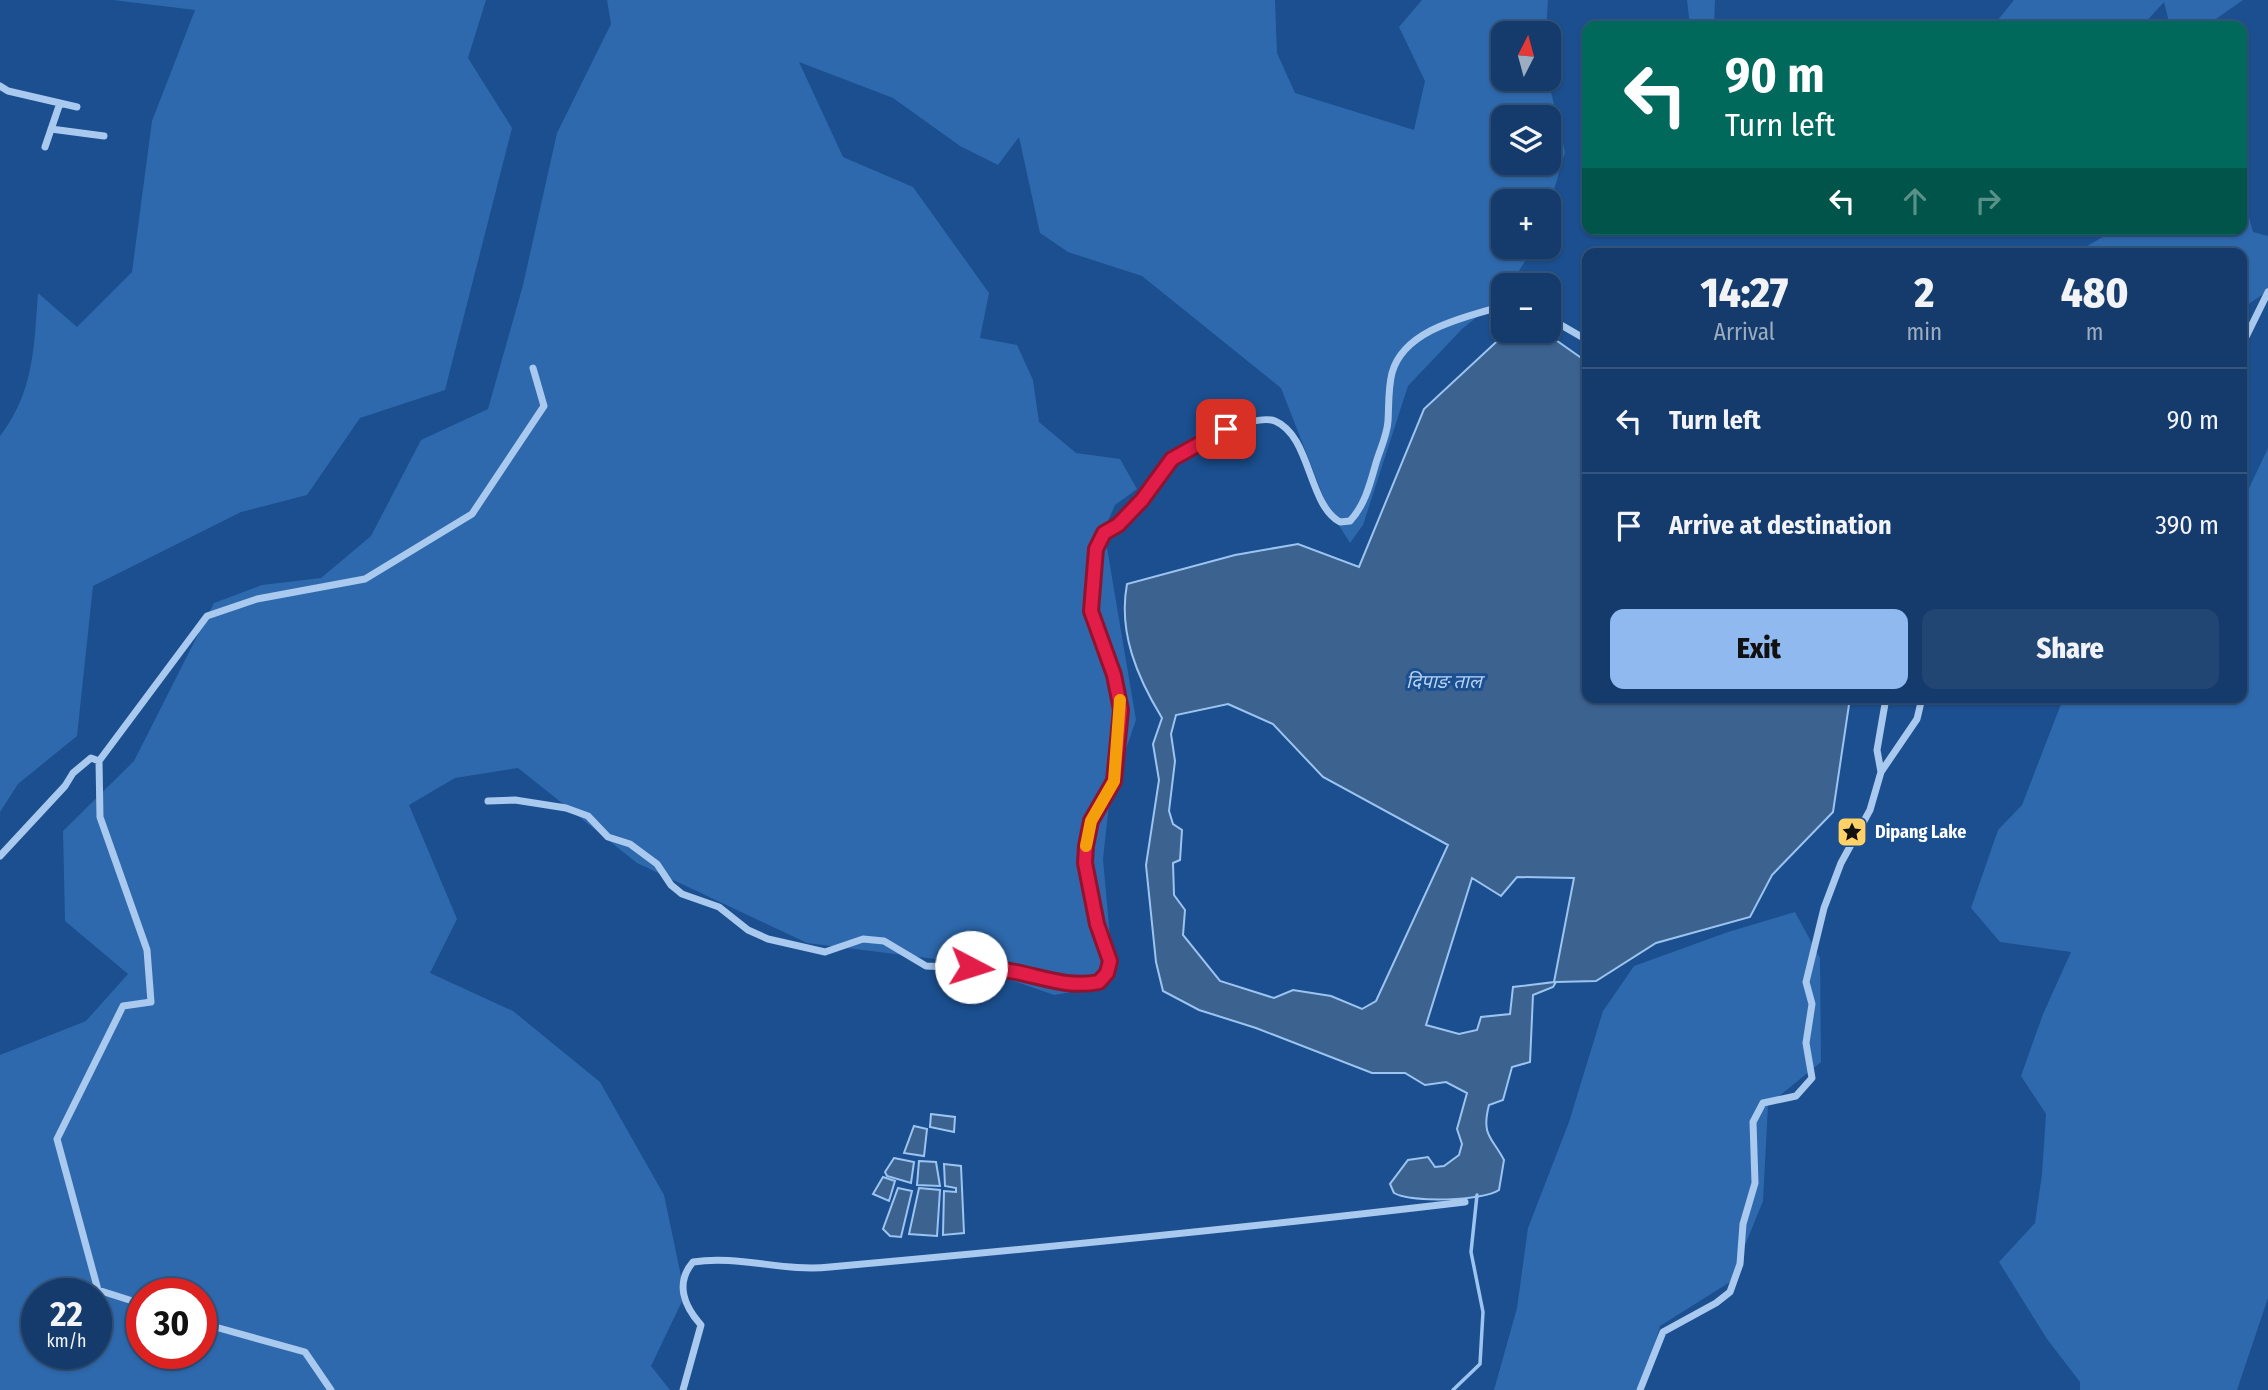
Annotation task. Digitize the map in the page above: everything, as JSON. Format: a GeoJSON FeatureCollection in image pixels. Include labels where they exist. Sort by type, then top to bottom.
{"type":"FeatureCollection","features":[{"type":"Feature","properties":{"kind":"street"},"geometry":{"type":"LineString","coordinates":[[0,86],[8,91],[77,107]]}},
{"type":"Feature","properties":{"kind":"street"},"geometry":{"type":"LineString","coordinates":[[45,147],[60,103]]}},
{"type":"Feature","properties":{"kind":"street"},"geometry":{"type":"LineString","coordinates":[[51,129],[104,136]]}},
{"type":"Feature","properties":{"kind":"street"},"geometry":{"type":"LineString","coordinates":[[2247,335],[2268,292]]}},
{"type":"Feature","properties":{"kind":"street"},"geometry":{"type":"LineString","coordinates":[[488,802],[515,800],[566,808],[588,816],[608,837],[630,844],[657,864],[671,886],[682,894],[719,907],[748,930],[768,939],[825,952],[863,939],[884,941],[926,967],[998,969],[1045,981],[1077,984],[1099,982],[1107,973],[1110,961],[1097,924],[1085,863],[1086,846],[1091,821],[1114,781],[1121,710],[1114,675],[1091,611],[1096,549],[1104,533],[1118,525],[1142,500],[1172,459],[1235,425],[1262,419],[1275,421],[1292,436],[1327,510],[1339,522],[1350,521],[1361,508],[1382,447],[1388,424],[1393,370],[1400,358],[1415,340],[1462,317],[1491,309]]}},
{"type":"Feature","properties":{"kind":"street"},"geometry":{"type":"LineString","coordinates":[[1561,325],[1582,337]]}},
{"type":"Feature","properties":{"kind":"street"},"geometry":{"type":"LineString","coordinates":[[126,1299],[98,1290],[57,1139],[123,1006],[151,1002],[148,950],[100,817],[99,761],[207,616],[257,599],[365,579],[472,514],[544,407],[534,368]]}},
{"type":"Feature","properties":{"kind":"street"},"geometry":{"type":"LineString","coordinates":[[1881,772],[1877,750],[1885,703]]}},
{"type":"Feature","properties":{"kind":"street"},"geometry":{"type":"LineString","coordinates":[[1640,1390],[1645,1371],[1663,1332],[1716,1303],[1730,1292],[1740,1264],[1743,1224],[1755,1182],[1754,1122],[1763,1102],[1796,1096],[1812,1077],[1806,1043],[1812,1013],[1806,982],[1828,897],[1841,863],[1870,810],[1881,772],[1917,719],[1921,703]]}},
{"type":"Feature","properties":{"kind":"street"},"geometry":{"type":"LineString","coordinates":[[0,856],[65,786],[73,773],[92,758],[99,761]]}},
{"type":"Feature","properties":{"kind":"street"},"geometry":{"type":"LineString","coordinates":[[683,1390],[701,1325],[686,1308],[683,1293],[685,1272],[693,1262],[710,1259],[802,1270],[1259,1226],[1465,1202]]}},
{"type":"Feature","properties":{"kind":"street"},"geometry":{"type":"LineString","coordinates":[[217,1328],[304,1352],[331,1390]]}},
{"type":"Feature","properties":{"kind":"shaded area"},"geometry":{"type":"Polygon","coordinates":[[[113,0],[486,0],[468,58],[512,128],[445,390],[360,418],[307,495],[241,512],[93,586],[77,736],[18,784],[0,812],[0,436],[20,403],[26,386],[33,350],[38,293],[77,327],[132,272],[152,121],[195,10],[113,0]]]}},
{"type":"Feature","properties":{"kind":"shaded area"},"geometry":{"type":"Polygon","coordinates":[[[607,0],[1275,0],[1277,53],[1295,93],[1414,130],[1425,81],[1399,27],[1422,0],[1548,0],[1547,21],[1491,21],[1491,91],[1551,91],[1554,105],[1491,105],[1491,175],[1558,175],[1554,189],[1491,189],[1491,259],[1526,259],[1518,273],[1491,273],[1491,306],[1462,329],[1408,386],[1363,525],[1350,543],[1327,506],[1281,388],[1142,276],[1068,252],[1040,233],[1019,137],[998,165],[960,146],[893,98],[799,62],[843,157],[913,187],[989,293],[980,338],[1017,345],[1033,380],[1039,422],[1076,453],[1120,459],[1137,489],[1115,505],[1104,530],[1136,720],[1110,795],[1103,859],[1110,938],[1101,987],[1054,995],[959,962],[807,943],[637,863],[518,768],[455,778],[409,805],[457,919],[430,973],[513,1011],[600,1082],[664,1195],[685,1295],[651,1366],[670,1390],[0,1390],[0,1055],[86,1021],[128,974],[65,921],[63,831],[134,761],[214,603],[262,585],[321,578],[371,536],[421,440],[488,409],[523,285],[557,133],[611,24],[607,0]]]}},
{"type":"Feature","properties":{"kind":"shaded area"},"geometry":{"type":"Polygon","coordinates":[[[1687,0],[1715,0],[1714,21],[1689,21],[1687,0]]]}},
{"type":"Feature","properties":{"kind":"shaded area"},"geometry":{"type":"Polygon","coordinates":[[[2014,0],[2243,0],[2213,21],[2169,21],[2164,2],[2147,21],[1997,21],[2014,0]]]}},
{"type":"Feature","properties":{"kind":"shaded area"},"geometry":{"type":"Polygon","coordinates":[[[1561,135],[1565,152],[1561,166],[1561,135]]]}},
{"type":"Feature","properties":{"kind":"shaded area"},"geometry":{"type":"Polygon","coordinates":[[[2247,209],[2253,232],[2268,236],[2268,291],[2247,305],[2247,248],[2084,248],[2106,235],[2247,235],[2247,209]]]}},
{"type":"Feature","properties":{"kind":"shaded area"},"geometry":{"type":"Polygon","coordinates":[[[2268,448],[2268,1298],[2237,1390],[2080,1390],[2080,1382],[2047,1339],[1999,1262],[2035,1223],[2046,1114],[2021,1076],[2043,1014],[2071,952],[2000,942],[1971,908],[1998,830],[2022,805],[2061,704],[2247,703],[2247,492],[2268,448]]]}},
{"type":"Feature","properties":{"kind":"shaded area"},"geometry":{"type":"Polygon","coordinates":[[[1795,912],[1820,958],[1821,1062],[1768,1105],[1763,1201],[1730,1282],[1660,1326],[1641,1390],[1494,1390],[1517,1308],[1528,1228],[1569,1122],[1603,1011],[1634,966],[1728,932],[1795,912]]]}},
{"type":"Feature","properties":{"kind":"water","name":"दिपाङ ताल"},"geometry":{"type":"Polygon","coordinates":[[[1495,343],[1560,343],[1582,358],[1582,703],[1849,703],[1833,812],[1772,875],[1750,917],[1656,943],[1596,981],[1556,982],[1553,987],[1533,995],[1530,1062],[1512,1067],[1503,1100],[1489,1105],[1487,1130],[1504,1160],[1499,1190],[1491,1194],[1447,1199],[1416,1198],[1394,1193],[1390,1184],[1408,1160],[1428,1157],[1435,1167],[1444,1166],[1459,1155],[1462,1144],[1457,1129],[1467,1093],[1446,1082],[1425,1085],[1405,1073],[1372,1073],[1256,1028],[1199,1010],[1163,991],[1156,962],[1146,865],[1159,780],[1153,744],[1162,718],[1145,687],[1132,654],[1125,619],[1127,584],[1235,555],[1298,544],[1359,567],[1424,409],[1495,343]],[[1228,704],[1176,715],[1171,734],[1175,761],[1169,811],[1173,824],[1182,830],[1180,860],[1173,863],[1174,895],[1185,910],[1183,935],[1220,981],[1274,998],[1293,990],[1331,996],[1362,1009],[1376,1001],[1448,845],[1323,777],[1273,724],[1228,704]],[[1517,877],[1501,896],[1472,878],[1426,1025],[1459,1034],[1477,1030],[1481,1017],[1510,1014],[1513,987],[1554,982],[1574,878],[1517,877]]]}},
{"type":"Feature","properties":{"kind":"water"},"geometry":{"type":"Polygon","coordinates":[[[931,1114],[955,1117],[954,1132],[930,1127],[931,1114]]]}},
{"type":"Feature","properties":{"kind":"water"},"geometry":{"type":"Polygon","coordinates":[[[914,1126],[927,1129],[924,1156],[904,1153],[914,1126]]]}},
{"type":"Feature","properties":{"kind":"water"},"geometry":{"type":"Polygon","coordinates":[[[894,1158],[914,1162],[911,1183],[887,1176],[885,1172],[894,1158]]]}},
{"type":"Feature","properties":{"kind":"water"},"geometry":{"type":"Polygon","coordinates":[[[919,1161],[936,1162],[940,1186],[917,1185],[919,1161]]]}},
{"type":"Feature","properties":{"kind":"water"},"geometry":{"type":"Polygon","coordinates":[[[944,1164],[961,1166],[964,1233],[943,1235],[944,1191],[956,1192],[956,1188],[945,1186],[944,1164]]]}},
{"type":"Feature","properties":{"kind":"water"},"geometry":{"type":"Polygon","coordinates":[[[883,1177],[895,1181],[889,1201],[873,1194],[883,1177]]]}},
{"type":"Feature","properties":{"kind":"water"},"geometry":{"type":"Polygon","coordinates":[[[898,1188],[912,1191],[901,1237],[890,1236],[883,1229],[898,1188]]]}},
{"type":"Feature","properties":{"kind":"water"},"geometry":{"type":"Polygon","coordinates":[[[919,1188],[940,1190],[937,1236],[909,1234],[919,1188]]]}},
{"type":"Feature","properties":{"kind":"waterway"},"geometry":{"type":"LineString","coordinates":[[1453,1390],[1480,1364],[1483,1312],[1471,1252],[1477,1195]]}},
{"type":"Feature","properties":{"kind":"slow traffic"},"geometry":{"type":"LineString","coordinates":[[1086,846],[1091,821],[1114,781],[1120,700]]}},
{"type":"Feature","properties":{"kind":"place","name":"Dipang Lake"},"geometry":{"type":"Point","coordinates":[1852,832]}},
{"type":"Feature","properties":{"kind":"route"},"geometry":{"type":"LineString","coordinates":[[971,967],[1016,972],[1045,981],[1077,984],[1103,980],[1110,967],[1108,952],[1097,924],[1085,863],[1091,821],[1114,781],[1121,710],[1111,663],[1099,638],[1091,611],[1091,584],[1096,549],[1104,533],[1118,525],[1142,500],[1172,459],[1226,429]]}}]}
